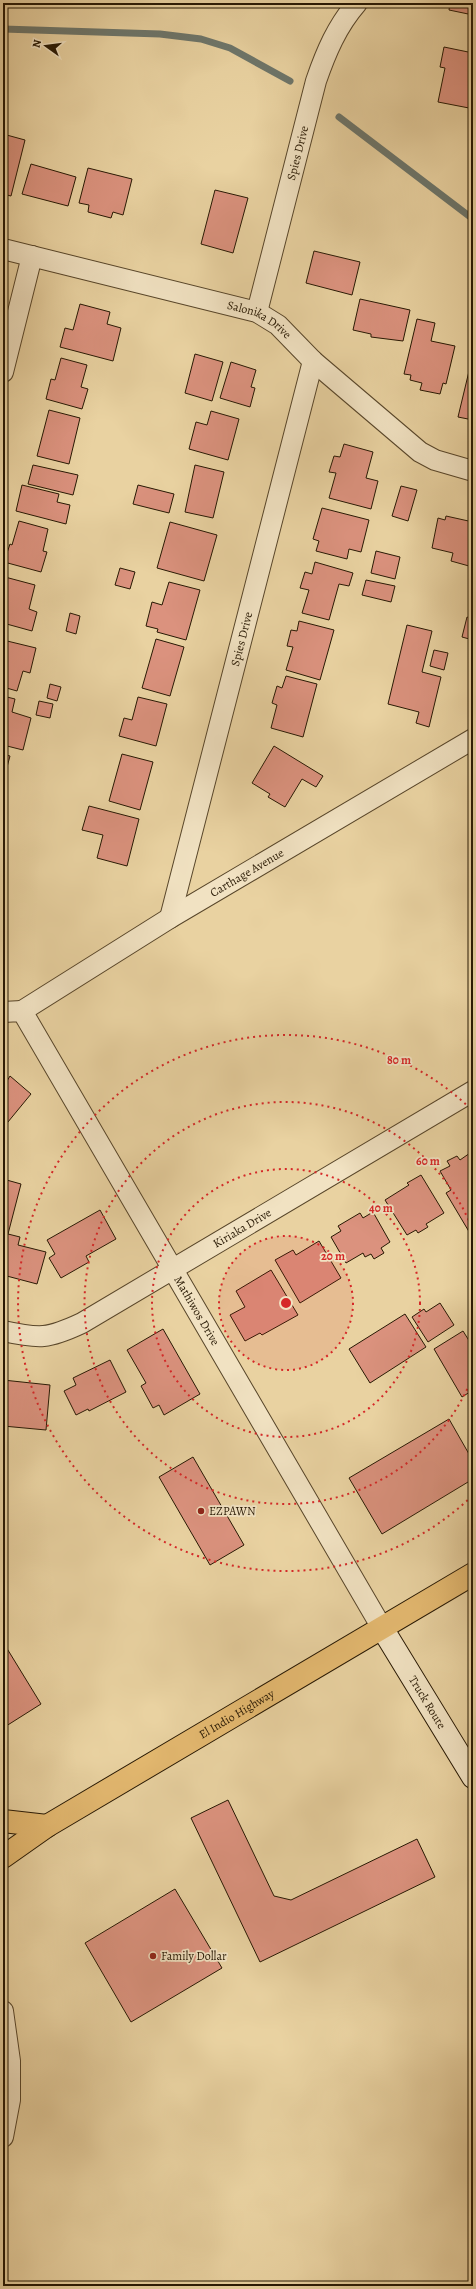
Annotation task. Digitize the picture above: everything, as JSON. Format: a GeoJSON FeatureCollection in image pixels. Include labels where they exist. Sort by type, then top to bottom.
{"type":"FeatureCollection","features":[{"type":"Feature","properties":{"kind":"main road","name":"El Indio Highway"},"geometry":{"type":"LineString","coordinates":[[3,1857],[47,1826],[473,1574]]}},
{"type":"Feature","properties":{"kind":"main road"},"geometry":{"type":"LineString","coordinates":[[3,1821],[47,1826]]}},
{"type":"Feature","properties":{"kind":"street","name":"Spies Drive"},"geometry":{"type":"LineString","coordinates":[[257,312],[316,80],[327,50],[344,18],[357,3]]}},
{"type":"Feature","properties":{"kind":"street","name":"Salonika Drive"},"geometry":{"type":"LineString","coordinates":[[3,249],[257,312],[278,326],[313,361],[420,452],[435,460],[473,471]]}},
{"type":"Feature","properties":{"kind":"street"},"geometry":{"type":"LineString","coordinates":[[3,372],[32,256]]}},
{"type":"Feature","properties":{"kind":"street","name":"Spies Drive"},"geometry":{"type":"LineString","coordinates":[[170,918],[313,361]]}},
{"type":"Feature","properties":{"kind":"street","name":"Carthage Avenue"},"geometry":{"type":"LineString","coordinates":[[13,1011],[473,739]]}},
{"type":"Feature","properties":{"kind":"street","name":"Mathiwos Drive"},"geometry":{"type":"LineString","coordinates":[[13,1011],[173,1268],[382,1628]]}},
{"type":"Feature","properties":{"kind":"street","name":"Kiriaka Drive"},"geometry":{"type":"LineString","coordinates":[[3,1331],[31,1337],[56,1335],[82,1323],[473,1091]]}},
{"type":"Feature","properties":{"kind":"street","name":"Truck Route"},"geometry":{"type":"LineString","coordinates":[[382,1628],[473,1777]]}},
{"type":"Feature","properties":{"kind":"street"},"geometry":{"type":"LineString","coordinates":[[3,2011],[10,2061],[10,2100],[3,2137]]}},
{"type":"Feature","properties":{"kind":"building"},"geometry":{"type":"Polygon","coordinates":[[[450,3],[473,3],[473,15],[449,10],[450,3]]]}},
{"type":"Feature","properties":{"kind":"building"},"geometry":{"type":"Polygon","coordinates":[[[444,47],[473,53],[473,85],[469,108],[438,102],[445,68],[440,67],[444,47]]]}},
{"type":"Feature","properties":{"kind":"building"},"geometry":{"type":"Polygon","coordinates":[[[3,134],[25,140],[11,196],[3,194],[3,134]]]}},
{"type":"Feature","properties":{"kind":"building"},"geometry":{"type":"Polygon","coordinates":[[[31,164],[76,177],[68,206],[22,194],[31,164]]]}},
{"type":"Feature","properties":{"kind":"building"},"geometry":{"type":"Polygon","coordinates":[[[88,168],[132,179],[123,215],[113,212],[111,218],[88,212],[89,205],[79,203],[88,168]]]}},
{"type":"Feature","properties":{"kind":"building"},"geometry":{"type":"Polygon","coordinates":[[[215,190],[248,198],[233,253],[201,244],[215,190]]]}},
{"type":"Feature","properties":{"kind":"building"},"geometry":{"type":"Polygon","coordinates":[[[314,251],[360,262],[352,295],[306,283],[314,251]]]}},
{"type":"Feature","properties":{"kind":"building"},"geometry":{"type":"Polygon","coordinates":[[[360,299],[410,310],[403,341],[371,337],[371,334],[353,330],[360,299]]]}},
{"type":"Feature","properties":{"kind":"building"},"geometry":{"type":"Polygon","coordinates":[[[80,304],[110,312],[107,324],[121,328],[113,361],[60,347],[65,328],[73,330],[80,304]]]}},
{"type":"Feature","properties":{"kind":"building"},"geometry":{"type":"Polygon","coordinates":[[[417,319],[435,323],[431,341],[455,346],[446,384],[443,383],[440,394],[420,390],[422,383],[410,380],[411,375],[404,374],[417,319]]]}},
{"type":"Feature","properties":{"kind":"building"},"geometry":{"type":"Polygon","coordinates":[[[195,354],[223,362],[212,401],[185,393],[195,354]]]}},
{"type":"Feature","properties":{"kind":"building"},"geometry":{"type":"Polygon","coordinates":[[[61,358],[87,365],[81,387],[88,389],[82,409],[46,399],[51,379],[55,380],[61,358]]]}},
{"type":"Feature","properties":{"kind":"building"},"geometry":{"type":"Polygon","coordinates":[[[231,362],[256,370],[251,387],[255,388],[250,407],[220,398],[231,362]]]}},
{"type":"Feature","properties":{"kind":"building"},"geometry":{"type":"Polygon","coordinates":[[[470,367],[473,367],[473,420],[458,417],[470,367]]]}},
{"type":"Feature","properties":{"kind":"building"},"geometry":{"type":"Polygon","coordinates":[[[49,410],[80,418],[69,464],[37,456],[49,410]]]}},
{"type":"Feature","properties":{"kind":"building"},"geometry":{"type":"Polygon","coordinates":[[[211,411],[239,419],[228,460],[189,449],[196,422],[207,425],[211,411]]]}},
{"type":"Feature","properties":{"kind":"building"},"geometry":{"type":"Polygon","coordinates":[[[344,444],[373,452],[366,478],[378,481],[371,509],[329,498],[336,473],[329,472],[334,456],[340,457],[344,444]]]}},
{"type":"Feature","properties":{"kind":"building"},"geometry":{"type":"Polygon","coordinates":[[[33,465],[78,475],[73,495],[28,484],[33,465]]]}},
{"type":"Feature","properties":{"kind":"building"},"geometry":{"type":"Polygon","coordinates":[[[195,465],[224,472],[213,518],[185,512],[195,465]]]}},
{"type":"Feature","properties":{"kind":"building"},"geometry":{"type":"Polygon","coordinates":[[[22,485],[59,494],[57,502],[70,505],[66,524],[16,511],[22,485]]]}},
{"type":"Feature","properties":{"kind":"building"},"geometry":{"type":"Polygon","coordinates":[[[138,485],[174,494],[169,513],[133,504],[138,485]]]}},
{"type":"Feature","properties":{"kind":"building"},"geometry":{"type":"Polygon","coordinates":[[[401,486],[417,490],[408,521],[392,516],[401,486]]]}},
{"type":"Feature","properties":{"kind":"building"},"geometry":{"type":"Polygon","coordinates":[[[322,508],[369,520],[361,552],[349,549],[347,559],[316,551],[319,541],[313,539],[322,508]]]}},
{"type":"Feature","properties":{"kind":"building"},"geometry":{"type":"Polygon","coordinates":[[[446,516],[473,522],[473,551],[469,566],[451,561],[453,553],[432,548],[438,518],[445,520],[446,516]]]}},
{"type":"Feature","properties":{"kind":"building"},"geometry":{"type":"Polygon","coordinates":[[[19,521],[48,529],[43,551],[47,552],[41,572],[4,562],[10,544],[12,545],[19,521]]]}},
{"type":"Feature","properties":{"kind":"building"},"geometry":{"type":"Polygon","coordinates":[[[170,522],[217,535],[204,581],[157,568],[170,522]]]}},
{"type":"Feature","properties":{"kind":"building"},"geometry":{"type":"Polygon","coordinates":[[[376,551],[400,557],[395,579],[371,573],[376,551]]]}},
{"type":"Feature","properties":{"kind":"building"},"geometry":{"type":"Polygon","coordinates":[[[315,562],[353,573],[349,586],[339,584],[329,620],[302,613],[309,590],[300,588],[305,572],[312,574],[315,562]]]}},
{"type":"Feature","properties":{"kind":"building"},"geometry":{"type":"Polygon","coordinates":[[[120,568],[135,572],[130,589],[115,585],[120,568]]]}},
{"type":"Feature","properties":{"kind":"building"},"geometry":{"type":"Polygon","coordinates":[[[5,577],[35,585],[29,609],[37,612],[32,631],[3,623],[5,577]]]}},
{"type":"Feature","properties":{"kind":"building"},"geometry":{"type":"Polygon","coordinates":[[[366,580],[395,586],[391,602],[362,595],[366,580]]]}},
{"type":"Feature","properties":{"kind":"building"},"geometry":{"type":"Polygon","coordinates":[[[169,582],[200,590],[186,640],[157,632],[158,629],[146,626],[152,602],[162,605],[169,582]]]}},
{"type":"Feature","properties":{"kind":"building"},"geometry":{"type":"Polygon","coordinates":[[[70,613],[80,616],[76,634],[66,631],[70,613]]]}},
{"type":"Feature","properties":{"kind":"building"},"geometry":{"type":"Polygon","coordinates":[[[467,617],[473,619],[473,640],[462,637],[467,617]]]}},
{"type":"Feature","properties":{"kind":"building"},"geometry":{"type":"Polygon","coordinates":[[[299,621],[334,630],[320,680],[286,670],[293,647],[287,646],[291,630],[297,631],[299,621]]]}},
{"type":"Feature","properties":{"kind":"building"},"geometry":{"type":"Polygon","coordinates":[[[407,625],[432,631],[422,672],[441,677],[429,727],[416,723],[419,712],[388,704],[407,625]]]}},
{"type":"Feature","properties":{"kind":"building"},"geometry":{"type":"Polygon","coordinates":[[[156,639],[184,647],[170,696],[142,688],[156,639]]]}},
{"type":"Feature","properties":{"kind":"building"},"geometry":{"type":"Polygon","coordinates":[[[3,640],[36,648],[30,673],[23,671],[17,691],[3,687],[3,640]]]}},
{"type":"Feature","properties":{"kind":"building"},"geometry":{"type":"Polygon","coordinates":[[[434,650],[448,653],[444,670],[430,666],[434,650]]]}},
{"type":"Feature","properties":{"kind":"building"},"geometry":{"type":"Polygon","coordinates":[[[286,676],[317,684],[303,737],[271,728],[277,705],[272,703],[277,686],[282,688],[286,676]]]}},
{"type":"Feature","properties":{"kind":"building"},"geometry":{"type":"Polygon","coordinates":[[[50,684],[61,687],[57,701],[47,698],[50,684]]]}},
{"type":"Feature","properties":{"kind":"building"},"geometry":{"type":"Polygon","coordinates":[[[3,696],[15,699],[12,712],[31,718],[23,750],[3,745],[3,696]]]}},
{"type":"Feature","properties":{"kind":"building"},"geometry":{"type":"Polygon","coordinates":[[[138,697],[167,704],[156,746],[119,736],[124,718],[132,720],[138,697]]]}},
{"type":"Feature","properties":{"kind":"building"},"geometry":{"type":"Polygon","coordinates":[[[39,701],[53,704],[50,718],[36,715],[39,701]]]}},
{"type":"Feature","properties":{"kind":"building"},"geometry":{"type":"Polygon","coordinates":[[[274,746],[323,776],[316,787],[302,779],[285,807],[268,797],[270,794],[252,783],[274,746]]]}},
{"type":"Feature","properties":{"kind":"building"},"geometry":{"type":"Polygon","coordinates":[[[3,754],[10,756],[3,782],[3,754]]]}},
{"type":"Feature","properties":{"kind":"building"},"geometry":{"type":"Polygon","coordinates":[[[122,754],[153,762],[140,810],[109,801],[122,754]]]}},
{"type":"Feature","properties":{"kind":"building"},"geometry":{"type":"Polygon","coordinates":[[[89,806],[139,819],[127,866],[97,858],[103,835],[82,830],[89,806]]]}},
{"type":"Feature","properties":{"kind":"building"},"geometry":{"type":"Polygon","coordinates":[[[10,1076],[31,1094],[3,1128],[3,1078],[7,1081],[10,1076]]]}},
{"type":"Feature","properties":{"kind":"building"},"geometry":{"type":"Polygon","coordinates":[[[470,1153],[473,1158],[473,1234],[471,1235],[446,1193],[451,1190],[440,1171],[450,1166],[447,1161],[457,1156],[460,1160],[470,1153]]]}},
{"type":"Feature","properties":{"kind":"building"},"geometry":{"type":"Polygon","coordinates":[[[421,1175],[444,1213],[426,1224],[428,1227],[418,1233],[416,1230],[407,1235],[385,1200],[409,1185],[407,1183],[421,1175]]]}},
{"type":"Feature","properties":{"kind":"building"},"geometry":{"type":"Polygon","coordinates":[[[3,1179],[21,1184],[8,1234],[20,1237],[18,1245],[46,1252],[37,1284],[3,1275],[3,1179]]]}},
{"type":"Feature","properties":{"kind":"building"},"geometry":{"type":"Polygon","coordinates":[[[100,1210],[116,1239],[86,1256],[89,1262],[61,1278],[49,1258],[55,1254],[47,1240],[100,1210]]]}},
{"type":"Feature","properties":{"kind":"building"},"geometry":{"type":"Polygon","coordinates":[[[373,1212],[390,1242],[381,1248],[384,1253],[374,1259],[371,1254],[365,1257],[363,1253],[346,1263],[331,1237],[341,1231],[338,1226],[360,1213],[363,1218],[373,1212]]]}},
{"type":"Feature","properties":{"kind":"building"},"geometry":{"type":"Polygon","coordinates":[[[319,1241],[341,1278],[300,1303],[275,1260],[293,1250],[296,1255],[319,1241]]]}},
{"type":"Feature","properties":{"kind":"building"},"geometry":{"type":"Polygon","coordinates":[[[271,1270],[298,1315],[262,1335],[260,1333],[245,1341],[230,1315],[245,1307],[236,1291],[271,1270]]]}},
{"type":"Feature","properties":{"kind":"building"},"geometry":{"type":"Polygon","coordinates":[[[440,1303],[454,1325],[428,1342],[412,1317],[424,1309],[426,1312],[440,1303]]]}},
{"type":"Feature","properties":{"kind":"building"},"geometry":{"type":"Polygon","coordinates":[[[405,1314],[426,1347],[370,1383],[349,1349],[405,1314]]]}},
{"type":"Feature","properties":{"kind":"building"},"geometry":{"type":"Polygon","coordinates":[[[163,1329],[200,1394],[164,1415],[159,1405],[153,1408],[141,1386],[146,1383],[127,1350],[163,1329]]]}},
{"type":"Feature","properties":{"kind":"building"},"geometry":{"type":"Polygon","coordinates":[[[463,1331],[473,1347],[473,1390],[462,1397],[434,1349],[463,1331]]]}},
{"type":"Feature","properties":{"kind":"building"},"geometry":{"type":"Polygon","coordinates":[[[110,1360],[126,1392],[89,1411],[88,1409],[76,1415],[64,1391],[76,1385],[73,1378],[110,1360]]]}},
{"type":"Feature","properties":{"kind":"building"},"geometry":{"type":"Polygon","coordinates":[[[3,1380],[50,1385],[46,1430],[3,1426],[3,1380]]]}},
{"type":"Feature","properties":{"kind":"building"},"geometry":{"type":"Polygon","coordinates":[[[473,1405],[473,1415],[469,1407],[473,1405]]]}},
{"type":"Feature","properties":{"kind":"building"},"geometry":{"type":"Polygon","coordinates":[[[449,1419],[473,1461],[473,1479],[382,1534],[349,1478],[449,1419]]]}},
{"type":"Feature","properties":{"kind":"building","name":"EZPAWN"},"geometry":{"type":"Polygon","coordinates":[[[193,1457],[244,1545],[210,1565],[159,1477],[193,1457]]]}},
{"type":"Feature","properties":{"kind":"building"},"geometry":{"type":"Polygon","coordinates":[[[3,1642],[41,1704],[3,1728],[3,1642]]]}},
{"type":"Feature","properties":{"kind":"building"},"geometry":{"type":"Polygon","coordinates":[[[228,1800],[274,1896],[291,1900],[417,1839],[435,1877],[260,1962],[191,1818],[228,1800]]]}},
{"type":"Feature","properties":{"kind":"building","name":"Family Dollar"},"geometry":{"type":"Polygon","coordinates":[[[175,1889],[222,1968],[131,2022],[85,1943],[175,1889]]]}},
{"type":"Feature","properties":{"kind":"waterway"},"geometry":{"type":"LineString","coordinates":[[3,29],[160,34],[201,39],[230,48],[290,81]]}},
{"type":"Feature","properties":{"kind":"waterway"},"geometry":{"type":"LineString","coordinates":[[339,117],[473,219]]}},
{"type":"Feature","properties":{"kind":"place","name":"EZPAWN"},"geometry":{"type":"Point","coordinates":[201,1511]}},
{"type":"Feature","properties":{"kind":"place","name":"Family Dollar"},"geometry":{"type":"Point","coordinates":[153,1956]}}]}
